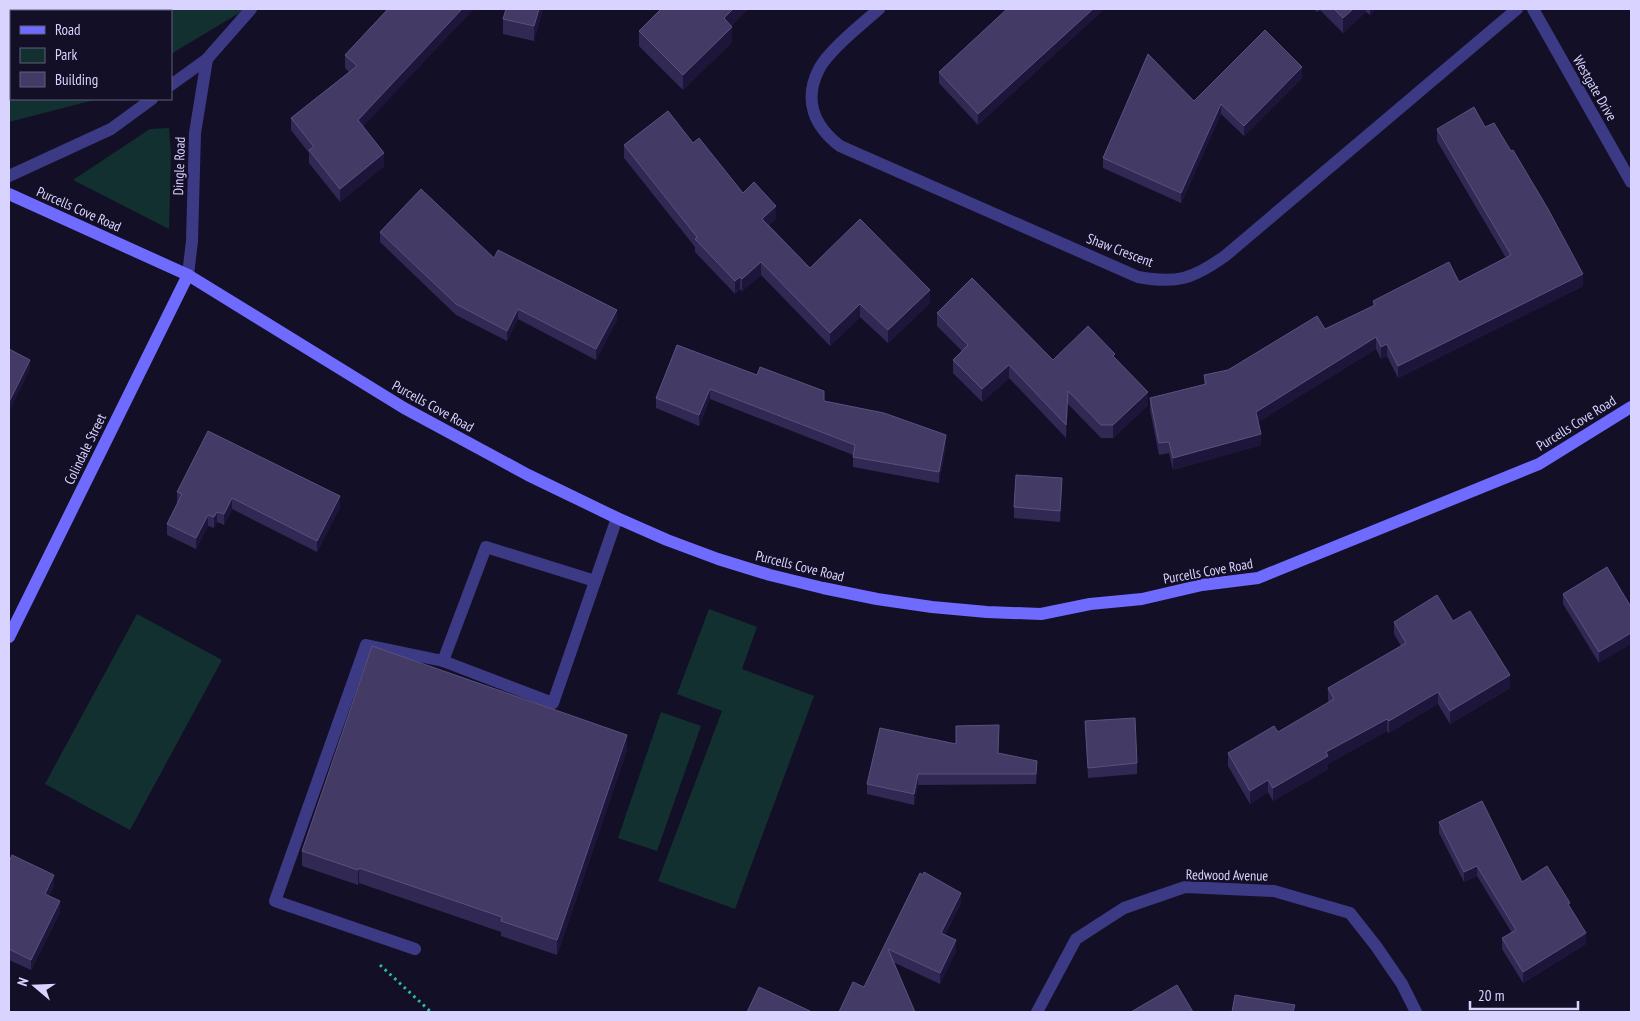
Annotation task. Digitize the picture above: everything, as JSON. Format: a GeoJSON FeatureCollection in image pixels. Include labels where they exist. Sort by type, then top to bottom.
{"type":"FeatureCollection","features":[{"type":"Feature","properties":{"kind":"main road","name":"Purcells Cove Road"},"geometry":{"type":"LineString","coordinates":[[9,194],[188,275],[404,408],[528,476],[617,518],[667,540],[718,559],[770,575],[877,599],[932,607],[986,612],[1041,614],[1090,604],[1142,599],[1202,585],[1258,578],[1539,464],[1631,407]]}},
{"type":"Feature","properties":{"kind":"main road","name":"Colindale Street"},"geometry":{"type":"LineString","coordinates":[[9,637],[188,275]]}},
{"type":"Feature","properties":{"kind":"street"},"geometry":{"type":"LineString","coordinates":[[172,84],[207,59],[251,9]]}},
{"type":"Feature","properties":{"kind":"street","name":"Shaw Crescent"},"geometry":{"type":"LineString","coordinates":[[879,9],[829,56],[820,68],[813,85],[812,103],[817,120],[826,135],[840,146],[1138,277],[1160,281],[1183,278],[1204,271],[1225,256],[1517,9]]}},
{"type":"Feature","properties":{"kind":"street","name":"Westgate Drive"},"geometry":{"type":"LineString","coordinates":[[1533,9],[1631,182]]}},
{"type":"Feature","properties":{"kind":"street","name":"Dingle Road"},"geometry":{"type":"LineString","coordinates":[[188,275],[192,241],[195,133],[207,59]]}},
{"type":"Feature","properties":{"kind":"street"},"geometry":{"type":"LineString","coordinates":[[9,176],[111,129],[151,100]]}},
{"type":"Feature","properties":{"kind":"street"},"geometry":{"type":"LineString","coordinates":[[415,949],[275,900],[366,645],[443,661],[553,703],[617,518]]}},
{"type":"Feature","properties":{"kind":"street"},"geometry":{"type":"LineString","coordinates":[[443,661],[486,546],[595,581]]}},
{"type":"Feature","properties":{"kind":"street","name":"Redwood Avenue"},"geometry":{"type":"LineString","coordinates":[[1037,1012],[1076,939],[1124,908],[1185,887],[1274,891],[1350,913],[1402,984],[1416,1012]]}},
{"type":"Feature","properties":{"kind":"path"},"geometry":{"type":"LineString","coordinates":[[380,965],[431,1012]]}},
{"type":"Feature","properties":{"kind":"green space"},"geometry":{"type":"Polygon","coordinates":[[[9,9],[246,9],[172,53],[172,10],[10,10],[10,100],[94,100],[9,122],[9,9]]]}},
{"type":"Feature","properties":{"kind":"green space"},"geometry":{"type":"Polygon","coordinates":[[[169,128],[171,154],[169,229],[73,180],[150,129],[169,128]]]}},
{"type":"Feature","properties":{"kind":"green space"},"geometry":{"type":"Polygon","coordinates":[[[709,609],[757,627],[742,669],[814,696],[735,909],[658,881],[722,711],[677,694],[709,609]]]}},
{"type":"Feature","properties":{"kind":"green space"},"geometry":{"type":"Polygon","coordinates":[[[137,614],[222,660],[130,830],[45,784],[137,614]]]}},
{"type":"Feature","properties":{"kind":"green space"},"geometry":{"type":"Polygon","coordinates":[[[661,712],[701,726],[657,851],[618,838],[661,712]]]}},
{"type":"Feature","properties":{"kind":"building"},"geometry":{"type":"Polygon","coordinates":[[[388,9],[462,9],[358,120],[384,153],[340,189],[309,150],[314,147],[291,118],[357,66],[345,55],[388,9]]]}},
{"type":"Feature","properties":{"kind":"building"},"geometry":{"type":"Polygon","coordinates":[[[506,9],[539,9],[534,26],[503,19],[506,9]]]}},
{"type":"Feature","properties":{"kind":"building"},"geometry":{"type":"Polygon","coordinates":[[[661,9],[733,9],[724,18],[732,27],[683,75],[639,31],[661,9]]]}},
{"type":"Feature","properties":{"kind":"building"},"geometry":{"type":"Polygon","coordinates":[[[1007,9],[1093,9],[978,114],[939,72],[1007,9]]]}},
{"type":"Feature","properties":{"kind":"building"},"geometry":{"type":"Polygon","coordinates":[[[1334,9],[1353,9],[1343,18],[1334,9]]]}},
{"type":"Feature","properties":{"kind":"building"},"geometry":{"type":"Polygon","coordinates":[[[1265,30],[1302,67],[1244,126],[1221,104],[1181,193],[1103,158],[1148,54],[1194,101],[1265,30]]]}},
{"type":"Feature","properties":{"kind":"building"},"geometry":{"type":"Polygon","coordinates":[[[1474,107],[1485,127],[1494,123],[1511,151],[1513,150],[1583,274],[1398,366],[1387,344],[1381,347],[1376,337],[1256,412],[1261,434],[1173,458],[1169,442],[1159,443],[1150,398],[1206,384],[1204,375],[1228,370],[1317,316],[1325,329],[1375,305],[1373,301],[1449,262],[1459,282],[1511,255],[1437,129],[1474,107]]]}},
{"type":"Feature","properties":{"kind":"building"},"geometry":{"type":"Polygon","coordinates":[[[668,111],[693,143],[699,138],[743,193],[754,182],[776,206],[762,219],[810,268],[860,219],[930,290],[888,330],[860,304],[830,333],[761,262],[742,279],[740,277],[735,281],[695,239],[697,237],[624,145],[668,111]]]}},
{"type":"Feature","properties":{"kind":"building"},"geometry":{"type":"Polygon","coordinates":[[[421,189],[494,258],[498,250],[617,310],[596,349],[518,309],[507,331],[456,304],[380,232],[421,189]]]}},
{"type":"Feature","properties":{"kind":"building"},"geometry":{"type":"Polygon","coordinates":[[[972,278],[1053,360],[1088,326],[1115,354],[1113,356],[1148,392],[1113,425],[1101,425],[1068,391],[1066,425],[1009,365],[982,389],[953,360],[968,345],[937,313],[972,278]]]}},
{"type":"Feature","properties":{"kind":"building"},"geometry":{"type":"Polygon","coordinates":[[[677,345],[757,375],[760,367],[824,391],[824,401],[884,413],[946,435],[939,472],[853,457],[855,445],[710,389],[699,415],[656,398],[677,345]]]}},
{"type":"Feature","properties":{"kind":"building"},"geometry":{"type":"Polygon","coordinates":[[[9,349],[30,360],[9,402],[9,349]]]}},
{"type":"Feature","properties":{"kind":"building"},"geometry":{"type":"Polygon","coordinates":[[[208,431],[340,496],[317,541],[232,498],[224,514],[217,512],[214,517],[208,515],[196,538],[167,524],[182,494],[177,492],[208,431]]]}},
{"type":"Feature","properties":{"kind":"building"},"geometry":{"type":"Polygon","coordinates":[[[1016,475],[1062,478],[1060,511],[1014,507],[1016,475]]]}},
{"type":"Feature","properties":{"kind":"building"},"geometry":{"type":"Polygon","coordinates":[[[1607,567],[1631,607],[1631,633],[1599,652],[1563,594],[1607,567]]]}},
{"type":"Feature","properties":{"kind":"building"},"geometry":{"type":"Polygon","coordinates":[[[1437,595],[1453,621],[1470,611],[1510,675],[1450,711],[1438,692],[1389,721],[1387,719],[1326,752],[1328,756],[1273,788],[1268,780],[1250,791],[1228,753],[1274,726],[1278,732],[1334,699],[1328,688],[1406,643],[1394,622],[1437,595]]]}},
{"type":"Feature","properties":{"kind":"building"},"geometry":{"type":"Polygon","coordinates":[[[372,646],[627,735],[557,940],[501,921],[502,917],[359,868],[358,870],[302,851],[372,646]]]}},
{"type":"Feature","properties":{"kind":"building"},"geometry":{"type":"Polygon","coordinates":[[[1135,718],[1137,763],[1088,768],[1085,721],[1135,718]]]}},
{"type":"Feature","properties":{"kind":"building"},"geometry":{"type":"Polygon","coordinates":[[[999,725],[998,753],[1037,761],[1036,774],[918,774],[914,794],[867,784],[880,728],[956,744],[956,726],[999,725]]]}},
{"type":"Feature","properties":{"kind":"building"},"geometry":{"type":"Polygon","coordinates":[[[1482,801],[1522,882],[1547,866],[1586,933],[1523,972],[1502,938],[1516,930],[1477,866],[1464,872],[1439,822],[1482,801]]]}},
{"type":"Feature","properties":{"kind":"building"},"geometry":{"type":"Polygon","coordinates":[[[12,855],[54,875],[45,894],[60,901],[31,960],[9,949],[9,862],[12,855]]]}},
{"type":"Feature","properties":{"kind":"building"},"geometry":{"type":"Polygon","coordinates":[[[924,872],[961,893],[941,933],[956,940],[940,973],[888,949],[915,1012],[839,1012],[853,982],[864,987],[920,873],[923,875],[924,872]]]}},
{"type":"Feature","properties":{"kind":"building"},"geometry":{"type":"Polygon","coordinates":[[[1177,985],[1193,1012],[1131,1012],[1177,985]]]}},
{"type":"Feature","properties":{"kind":"building"},"geometry":{"type":"Polygon","coordinates":[[[759,987],[812,1012],[747,1012],[759,987]]]}},
{"type":"Feature","properties":{"kind":"building"},"geometry":{"type":"Polygon","coordinates":[[[1235,995],[1295,1005],[1293,1012],[1232,1012],[1235,995]]]}}]}
